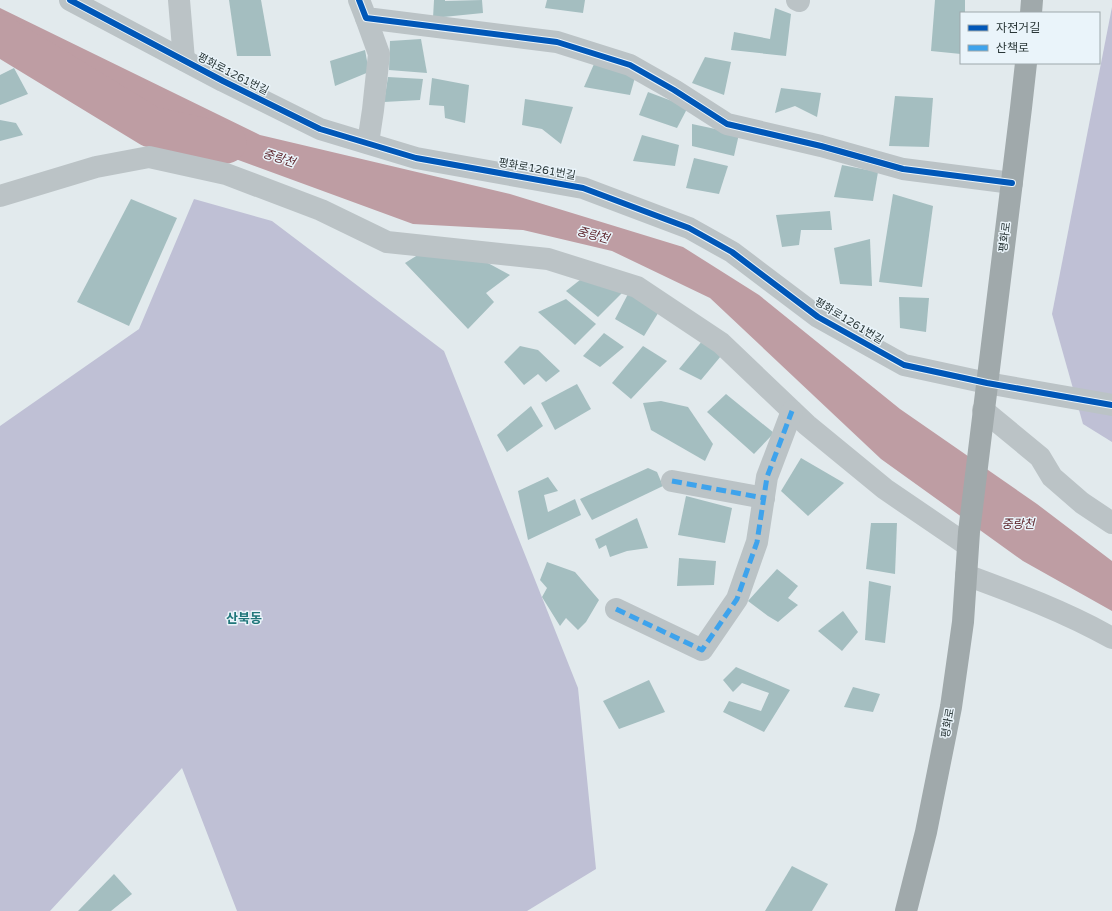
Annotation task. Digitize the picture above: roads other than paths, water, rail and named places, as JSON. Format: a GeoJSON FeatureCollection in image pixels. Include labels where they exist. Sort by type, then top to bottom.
{"type":"FeatureCollection","features":[{"type":"Feature","properties":{"kind":"main road"},"geometry":{"type":"LineString","coordinates":[[1031,12],[1032,0]]}},
{"type":"Feature","properties":{"kind":"main road","name":"평화로"},"geometry":{"type":"LineString","coordinates":[[906,911],[926,832],[951,707],[963,622],[968,538],[1026,64]]}},
{"type":"Feature","properties":{"kind":"street","name":"평화로1261번길"},"geometry":{"type":"LineString","coordinates":[[70,0],[320,129],[416,158],[583,188],[689,228],[732,252],[818,317],[904,365],[987,383],[1112,405]]}},
{"type":"Feature","properties":{"kind":"street"},"geometry":{"type":"LineString","coordinates":[[179,0],[184,60]]}},
{"type":"Feature","properties":{"kind":"street"},"geometry":{"type":"LineString","coordinates":[[368,144],[379,54],[363,9],[557,42],[630,65],[674,90],[727,124],[821,146],[903,169],[1012,183]]}},
{"type":"Feature","properties":{"kind":"street"},"geometry":{"type":"LineString","coordinates":[[0,196],[96,167],[149,157],[226,174],[321,210],[387,242],[548,259],[637,287],[721,343],[806,425],[885,489],[968,538]]}},
{"type":"Feature","properties":{"kind":"street"},"geometry":{"type":"LineString","coordinates":[[983,410],[1040,457],[1052,477],[1082,503],[1112,523]]}},
{"type":"Feature","properties":{"kind":"street"},"geometry":{"type":"LineString","coordinates":[[616,609],[702,650],[737,599],[757,542],[767,477],[792,411]]}},
{"type":"Feature","properties":{"kind":"street"},"geometry":{"type":"LineString","coordinates":[[672,481],[764,498]]}},
{"type":"Feature","properties":{"kind":"street"},"geometry":{"type":"LineString","coordinates":[[966,575],[1028,598],[1112,638]]}},
{"type":"Feature","properties":{"kind":"water","name":"중랑천"},"geometry":{"type":"Polygon","coordinates":[[[0,8],[260,135],[510,194],[683,247],[759,295],[900,409],[1037,504],[1112,561],[1112,611],[1023,561],[881,459],[710,298],[612,251],[523,230],[413,224],[192,143],[0,43],[0,8]]]}},
{"type":"Feature","properties":{"kind":"waterway","name":"중랑천"},"geometry":{"type":"LineString","coordinates":[[0,35],[151,127],[226,143]]}},
{"type":"Feature","properties":{"kind":"district","name":"산북동"},"geometry":{"type":"Point","coordinates":[244,619]}}]}
